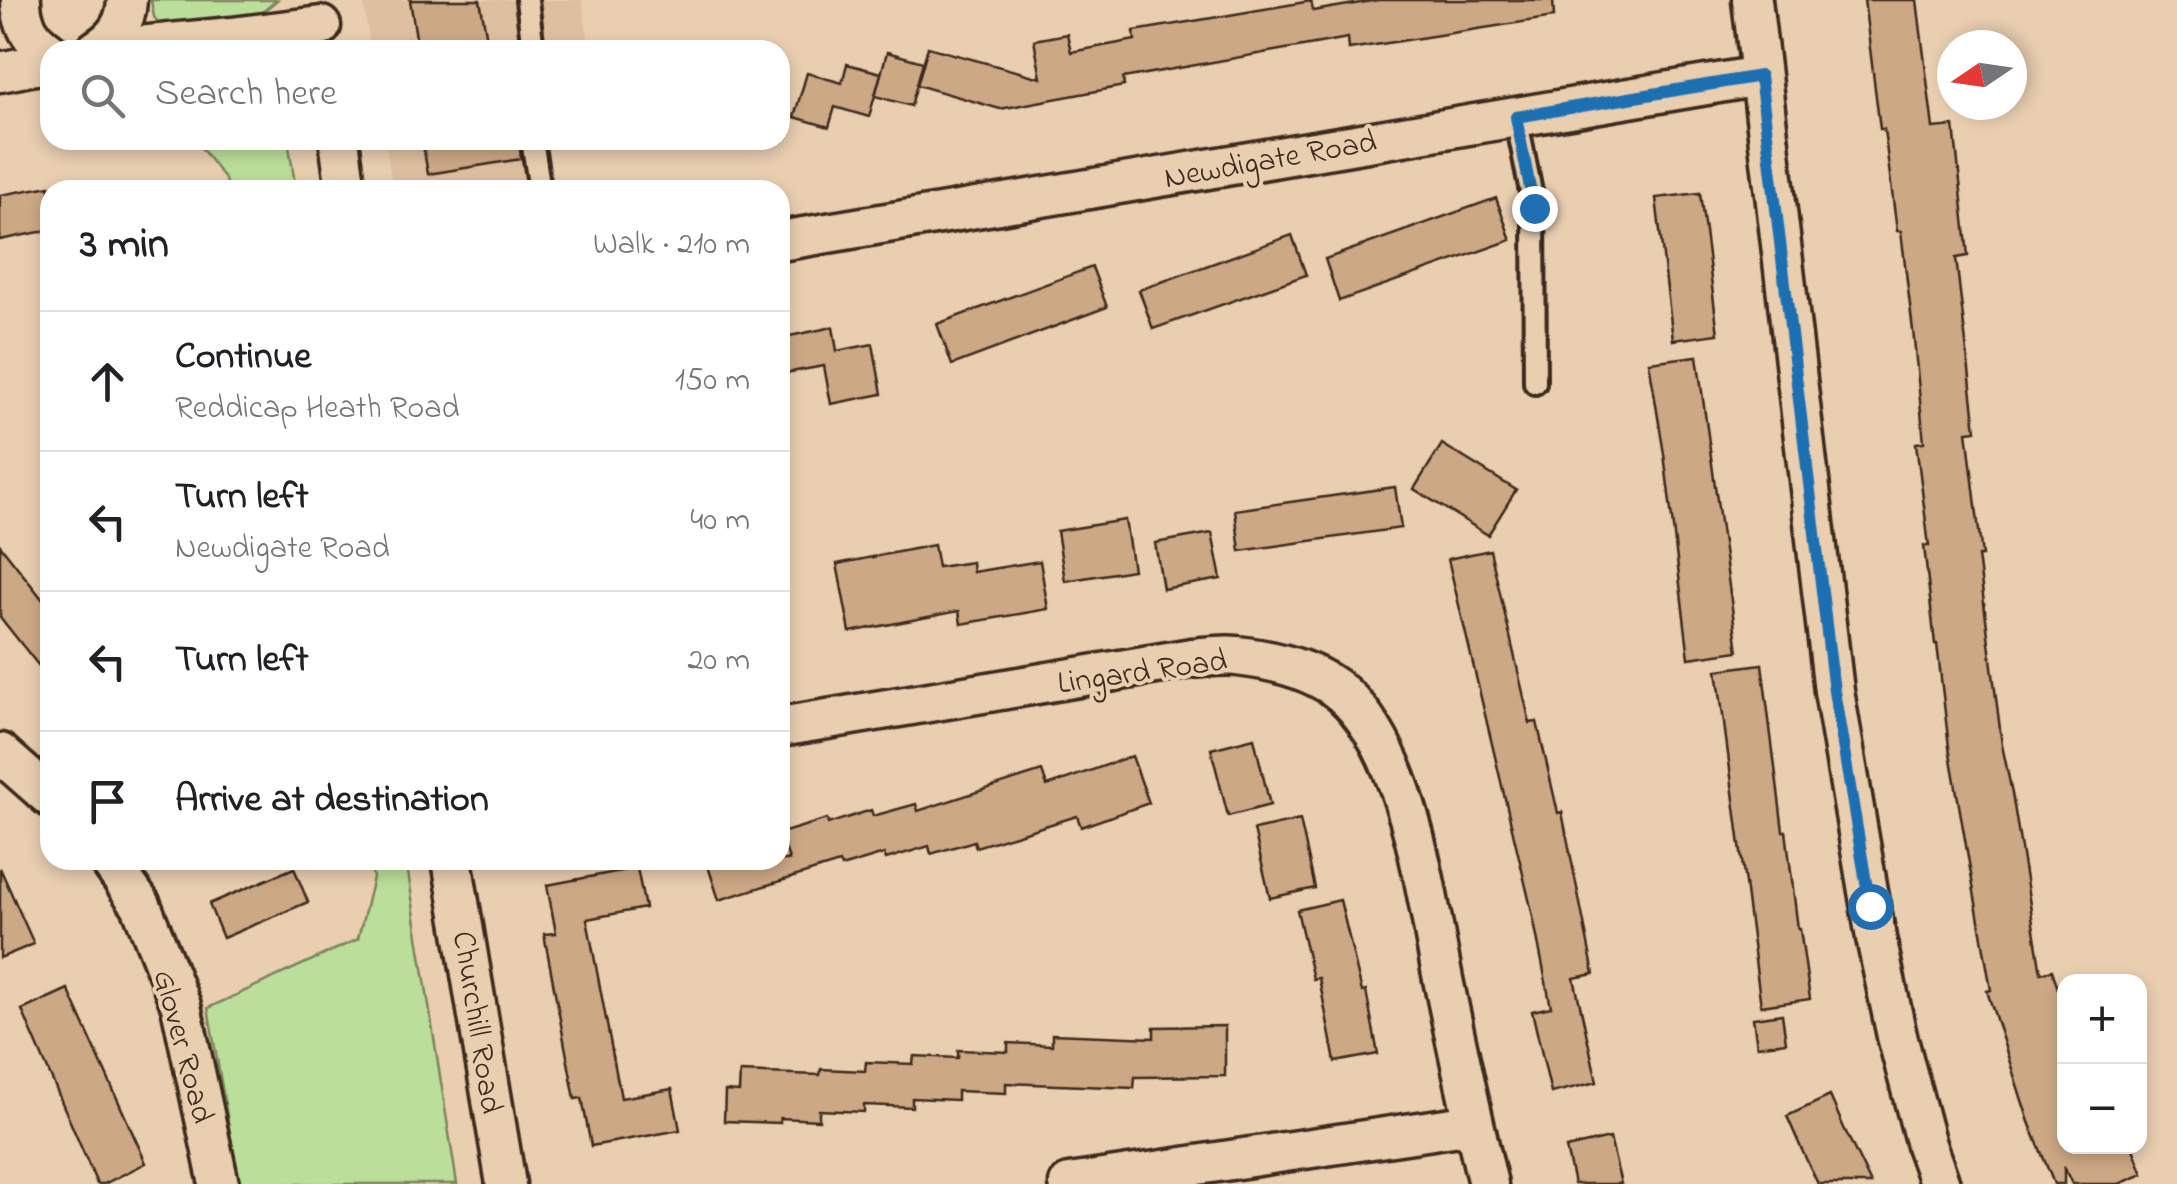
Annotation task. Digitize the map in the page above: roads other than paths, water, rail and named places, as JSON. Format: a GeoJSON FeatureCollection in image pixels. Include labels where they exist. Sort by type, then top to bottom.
{"type":"FeatureCollection","features":[{"type":"Feature","properties":{"kind":"street"},"geometry":{"type":"LineString","coordinates":[[0,38],[20,0]]}},
{"type":"Feature","properties":{"kind":"street"},"geometry":{"type":"LineString","coordinates":[[20,0],[26,29],[40,44]]}},
{"type":"Feature","properties":{"kind":"street"},"geometry":{"type":"LineString","coordinates":[[110,40],[119,29],[127,0]]}},
{"type":"Feature","properties":{"kind":"street"},"geometry":{"type":"LineString","coordinates":[[1752,0],[1834,691],[1876,938],[1907,1072],[1940,1184]]}},
{"type":"Feature","properties":{"kind":"street"},"geometry":{"type":"LineString","coordinates":[[201,40],[321,25]]}},
{"type":"Feature","properties":{"kind":"street"},"geometry":{"type":"LineString","coordinates":[[0,72],[40,64]]}},
{"type":"Feature","properties":{"kind":"street","name":"Newdigate Road"},"geometry":{"type":"LineString","coordinates":[[790,239],[1760,76]]}},
{"type":"Feature","properties":{"kind":"street"},"geometry":{"type":"LineString","coordinates":[[340,150],[345,180]]}},
{"type":"Feature","properties":{"kind":"street","name":"Lingard Road"},"geometry":{"type":"LineString","coordinates":[[790,725],[1192,658],[1234,655],[1289,666],[1320,678],[1343,694],[1374,731],[1396,777],[1412,828],[1488,1184]]}},
{"type":"Feature","properties":{"kind":"street"},"geometry":{"type":"LineString","coordinates":[[0,753],[40,788]]}},
{"type":"Feature","properties":{"kind":"street","name":"Glover Road"},"geometry":{"type":"LineString","coordinates":[[116,870],[141,905],[182,1006],[219,1184]]}},
{"type":"Feature","properties":{"kind":"street","name":"Churchill Road"},"geometry":{"type":"LineString","coordinates":[[454,870],[506,1184]]}},
{"type":"Feature","properties":{"kind":"street"},"geometry":{"type":"LineString","coordinates":[[1069,1184],[1474,1124]]}},
{"type":"Feature","properties":{"kind":"lane"},"geometry":{"type":"LineString","coordinates":[[527,0],[532,40]]}},
{"type":"Feature","properties":{"kind":"lane"},"geometry":{"type":"LineString","coordinates":[[1516,117],[1534,208],[1534,384]]}},
{"type":"Feature","properties":{"kind":"lane"},"geometry":{"type":"LineString","coordinates":[[534,150],[538,180]]}}]}
